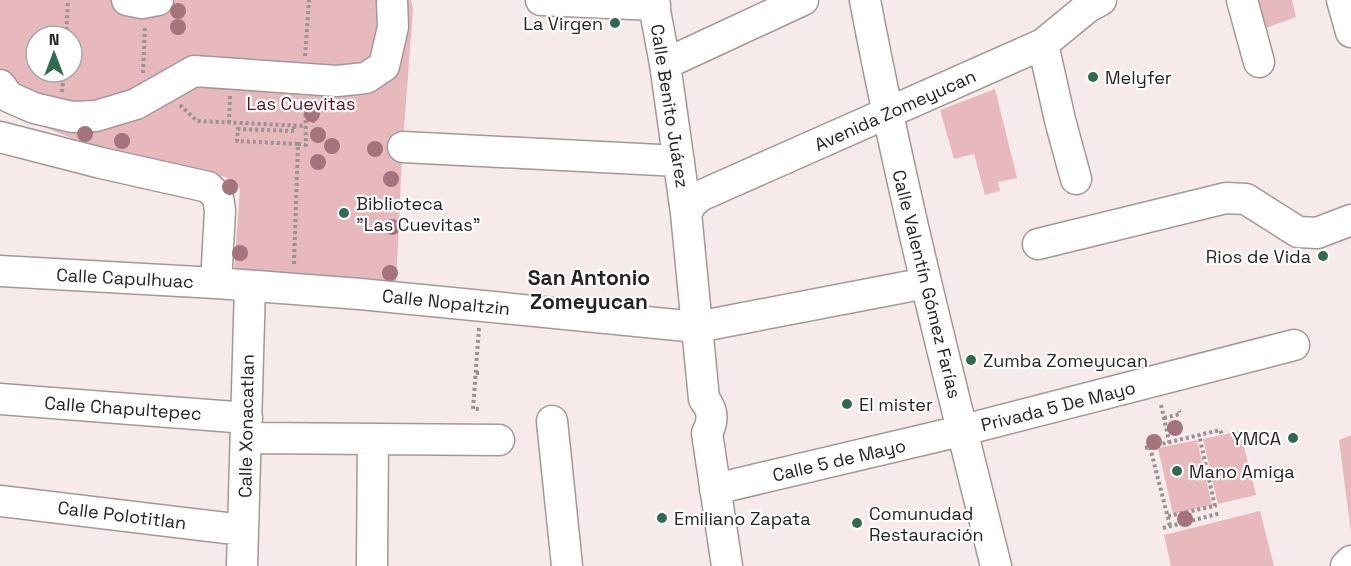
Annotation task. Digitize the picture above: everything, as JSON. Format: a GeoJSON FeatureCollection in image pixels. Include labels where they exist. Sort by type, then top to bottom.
{"type":"FeatureCollection","features":[{"type":"Feature","properties":{"kind":"street"},"geometry":{"type":"LineString","coordinates":[[0,85],[9,98],[34,108],[72,117],[106,114],[136,104],[194,71],[305,92],[337,81],[366,78],[384,66],[393,27],[392,0]]}},
{"type":"Feature","properties":{"kind":"street"},"geometry":{"type":"LineString","coordinates":[[541,0],[654,3]]}},
{"type":"Feature","properties":{"kind":"street"},"geometry":{"type":"LineString","coordinates":[[665,64],[803,0]]}},
{"type":"Feature","properties":{"kind":"street","name":"Calle Valentín Gómez Farías"},"geometry":{"type":"LineString","coordinates":[[865,0],[886,115],[996,566]]}},
{"type":"Feature","properties":{"kind":"street"},"geometry":{"type":"LineString","coordinates":[[1242,0],[1259,62]]}},
{"type":"Feature","properties":{"kind":"street"},"geometry":{"type":"LineString","coordinates":[[1342,0],[1351,32]]}},
{"type":"Feature","properties":{"kind":"street","name":"Avenida Zomeyucan"},"geometry":{"type":"LineString","coordinates":[[686,213],[700,196],[1044,44],[1091,2]]}},
{"type":"Feature","properties":{"kind":"street","name":"Calle Benito Juárez"},"geometry":{"type":"LineString","coordinates":[[654,3],[686,213],[704,399],[712,414],[712,424],[707,433],[727,566]]}},
{"type":"Feature","properties":{"kind":"street"},"geometry":{"type":"LineString","coordinates":[[1044,44],[1060,120],[1076,179]]}},
{"type":"Feature","properties":{"kind":"street"},"geometry":{"type":"LineString","coordinates":[[0,137],[101,164],[208,187],[218,197],[220,211],[216,283]]}},
{"type":"Feature","properties":{"kind":"street"},"geometry":{"type":"LineString","coordinates":[[403,147],[679,161]]}},
{"type":"Feature","properties":{"kind":"street"},"geometry":{"type":"LineString","coordinates":[[1038,244],[1226,198],[1246,199],[1298,232],[1317,233],[1351,220]]}},
{"type":"Feature","properties":{"kind":"street","name":"Calle Capulhuac"},"geometry":{"type":"LineString","coordinates":[[0,271],[216,283],[258,278]]}},
{"type":"Feature","properties":{"kind":"street","name":"Calle Nopaltzin"},"geometry":{"type":"LineString","coordinates":[[258,278],[360,294],[697,327],[926,282]]}},
{"type":"Feature","properties":{"kind":"street","name":"Calle Xonacatlan"},"geometry":{"type":"LineString","coordinates":[[242,566],[247,428],[258,278]]}},
{"type":"Feature","properties":{"kind":"street","name":"Privada 5 De Mayo"},"geometry":{"type":"LineString","coordinates":[[962,430],[1121,398],[1294,345]]}},
{"type":"Feature","properties":{"kind":"street","name":"Calle Chapultepec"},"geometry":{"type":"LineString","coordinates":[[0,399],[247,428],[373,440],[499,440]]}},
{"type":"Feature","properties":{"kind":"street"},"geometry":{"type":"LineString","coordinates":[[552,421],[567,566]]}},
{"type":"Feature","properties":{"kind":"street","name":"Calle 5 de Mayo"},"geometry":{"type":"LineString","coordinates":[[715,489],[962,430]]}},
{"type":"Feature","properties":{"kind":"street"},"geometry":{"type":"LineString","coordinates":[[372,566],[373,440]]}},
{"type":"Feature","properties":{"kind":"street","name":"Calle Polotitlan"},"geometry":{"type":"LineString","coordinates":[[0,501],[243,530]]}},
{"type":"Feature","properties":{"kind":"street"},"geometry":{"type":"LineString","coordinates":[[1346,566],[1351,561]]}},
{"type":"Feature","properties":{"kind":"path"},"geometry":{"type":"LineString","coordinates":[[67,24],[68,0]]}},
{"type":"Feature","properties":{"kind":"path"},"geometry":{"type":"LineString","coordinates":[[144,0],[142,88],[197,121],[306,126],[306,145],[237,141],[238,129],[295,131],[294,126]]}},
{"type":"Feature","properties":{"kind":"path"},"geometry":{"type":"LineString","coordinates":[[309,0],[305,92],[330,108]]}},
{"type":"Feature","properties":{"kind":"path"},"geometry":{"type":"LineString","coordinates":[[306,120],[315,121]]}},
{"type":"Feature","properties":{"kind":"path"},"geometry":{"type":"LineString","coordinates":[[294,269],[298,144]]}},
{"type":"Feature","properties":{"kind":"path"},"geometry":{"type":"LineString","coordinates":[[480,324],[473,409],[481,409]]}},
{"type":"Feature","properties":{"kind":"path"},"geometry":{"type":"LineString","coordinates":[[476,373],[482,373]]}},
{"type":"Feature","properties":{"kind":"path"},"geometry":{"type":"LineString","coordinates":[[1159,397],[1170,444]]}},
{"type":"Feature","properties":{"kind":"path"},"geometry":{"type":"LineString","coordinates":[[1164,418],[1180,414],[1179,411]]}},
{"type":"Feature","properties":{"kind":"path"},"geometry":{"type":"LineString","coordinates":[[1170,526],[1148,448],[1220,430],[1222,435]]}},
{"type":"Feature","properties":{"kind":"path"},"geometry":{"type":"LineString","coordinates":[[1168,516],[1215,506],[1199,435]]}},
{"type":"Feature","properties":{"kind":"path"},"geometry":{"type":"LineString","coordinates":[[1163,528],[1221,513]]}},
{"type":"Feature","properties":{"kind":"path"},"geometry":{"type":"LineString","coordinates":[[1206,517],[1208,524]]}},
{"type":"Feature","properties":{"kind":"green space","name":"Las Cuevitas"},"geometry":{"type":"Polygon","coordinates":[[[0,0],[411,0],[413,9],[402,155],[396,286],[234,272],[240,188],[225,177],[103,151],[0,109],[0,0]]]}},
{"type":"Feature","properties":{"kind":"green space"},"geometry":{"type":"Polygon","coordinates":[[[1252,0],[1292,0],[1296,17],[1258,31],[1252,0]]]}},
{"type":"Feature","properties":{"kind":"green space"},"geometry":{"type":"Polygon","coordinates":[[[995,89],[1017,178],[998,182],[1000,191],[985,195],[974,154],[954,159],[940,110],[995,89]]]}},
{"type":"Feature","properties":{"kind":"green space"},"geometry":{"type":"Polygon","coordinates":[[[1240,431],[1256,495],[1218,504],[1203,439],[1240,431]]]}},
{"type":"Feature","properties":{"kind":"green space"},"geometry":{"type":"Polygon","coordinates":[[[1351,435],[1351,532],[1339,440],[1351,435]]]}},
{"type":"Feature","properties":{"kind":"green space"},"geometry":{"type":"Polygon","coordinates":[[[1197,440],[1212,505],[1173,514],[1158,448],[1197,440]]]}},
{"type":"Feature","properties":{"kind":"green space"},"geometry":{"type":"Polygon","coordinates":[[[1260,511],[1274,566],[1171,566],[1164,535],[1260,511]]]}},
{"type":"Feature","properties":{"kind":"place","name":"La Virgen"},"geometry":{"type":"Point","coordinates":[615,23]}},
{"type":"Feature","properties":{"kind":"place","name":"Melyfer"},"geometry":{"type":"Point","coordinates":[1093,77]}},
{"type":"Feature","properties":{"kind":"place","name":"Biblioteca \"Las Cuevitas\""},"geometry":{"type":"Point","coordinates":[344,213]}},
{"type":"Feature","properties":{"kind":"place","name":"Rios de Vida"},"geometry":{"type":"Point","coordinates":[1323,256]}},
{"type":"Feature","properties":{"kind":"place","name":"Zumba Zomeyucan"},"geometry":{"type":"Point","coordinates":[971,360]}},
{"type":"Feature","properties":{"kind":"place","name":"El mister"},"geometry":{"type":"Point","coordinates":[847,404]}},
{"type":"Feature","properties":{"kind":"place","name":"YMCA"},"geometry":{"type":"Point","coordinates":[1293,438]}},
{"type":"Feature","properties":{"kind":"place","name":"Mano Amiga"},"geometry":{"type":"Point","coordinates":[1177,471]}},
{"type":"Feature","properties":{"kind":"place","name":"Emiliano Zapata"},"geometry":{"type":"Point","coordinates":[662,518]}},
{"type":"Feature","properties":{"kind":"place","name":"Comunudad Restauración"},"geometry":{"type":"Point","coordinates":[857,523]}},
{"type":"Feature","properties":{"kind":"district","name":"San Antonio Zomeyucan"},"geometry":{"type":"Point","coordinates":[589,289]}}]}
